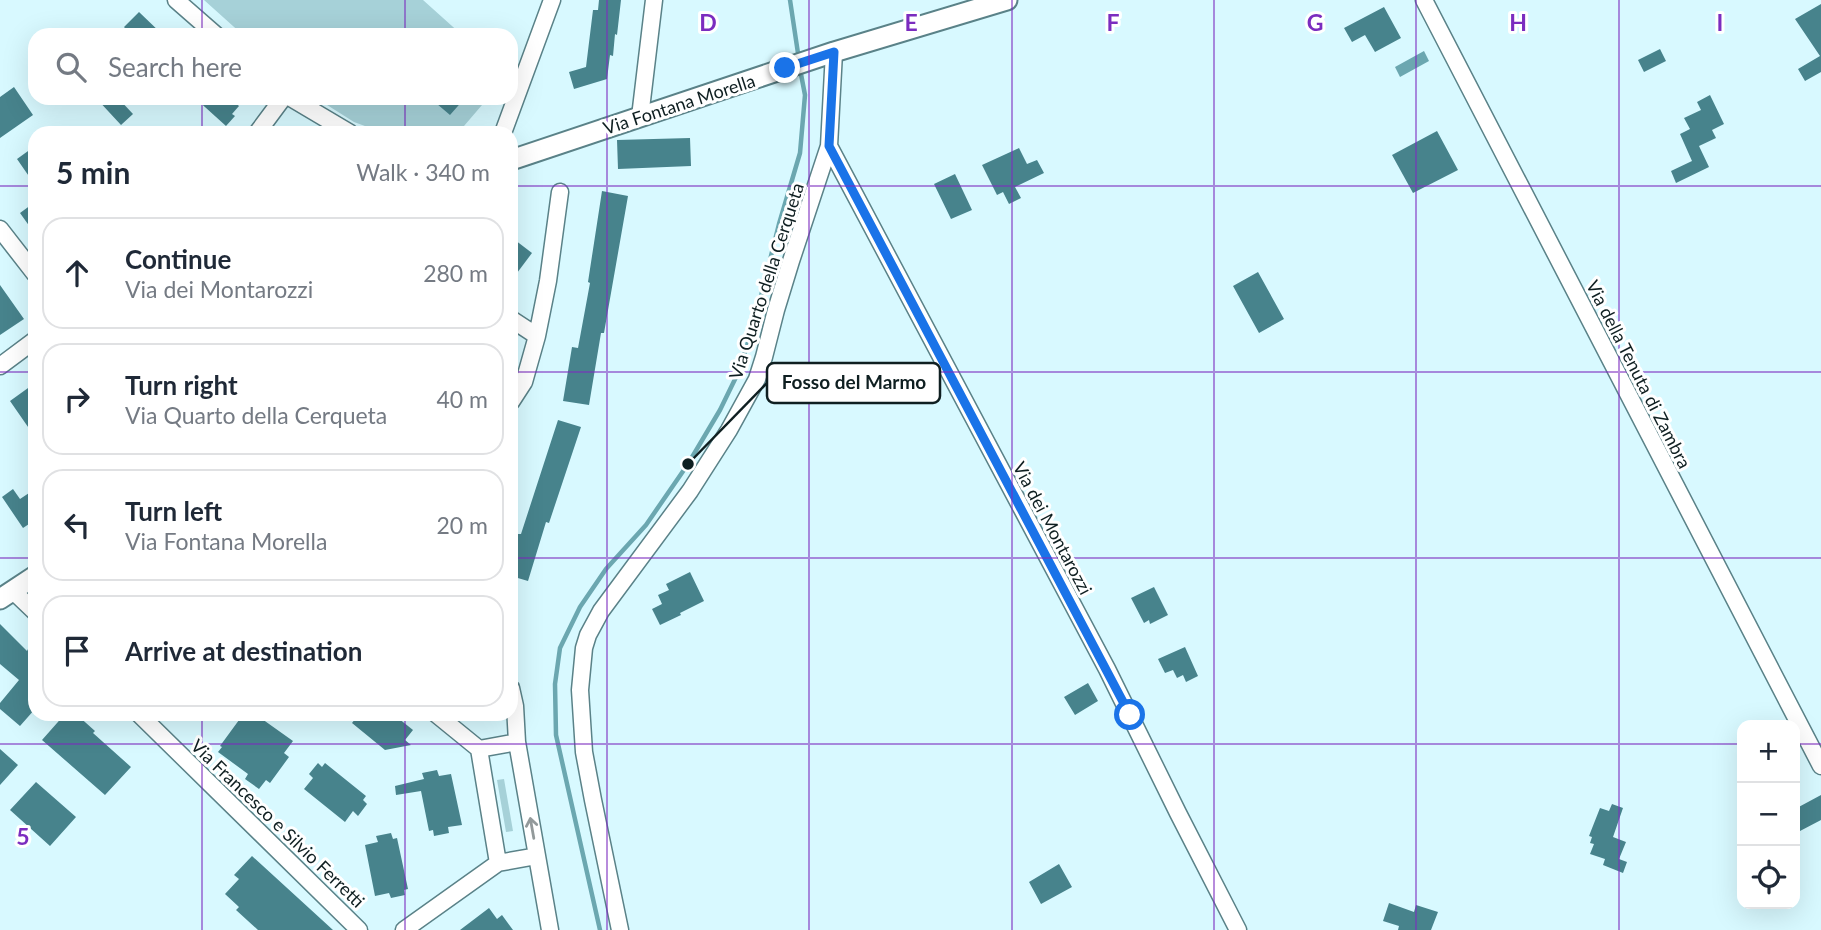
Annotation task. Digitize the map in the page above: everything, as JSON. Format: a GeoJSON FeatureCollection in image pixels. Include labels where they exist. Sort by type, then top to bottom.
{"type":"FeatureCollection","features":[{"type":"Feature","properties":{"kind":"street"},"geometry":{"type":"LineString","coordinates":[[176,0],[207,28]]}},
{"type":"Feature","properties":{"kind":"street"},"geometry":{"type":"LineString","coordinates":[[640,117],[653,0]]}},
{"type":"Feature","properties":{"kind":"street","name":"Via Fontana Morella"},"geometry":{"type":"LineString","coordinates":[[518,158],[785,68],[1007,0]]}},
{"type":"Feature","properties":{"kind":"street","name":"Via della Tenuta di Zambra"},"geometry":{"type":"LineString","coordinates":[[1424,0],[1821,766]]}},
{"type":"Feature","properties":{"kind":"street"},"geometry":{"type":"LineString","coordinates":[[518,87],[545,3]]}},
{"type":"Feature","properties":{"kind":"street","name":"Via Quarto della Cerqueta"},"geometry":{"type":"LineString","coordinates":[[621,930],[584,752],[580,690],[584,648],[601,611],[690,491],[729,429],[761,370],[791,261],[829,146],[826,55]]}},
{"type":"Feature","properties":{"kind":"street"},"geometry":{"type":"LineString","coordinates":[[262,126],[279,105]]}},
{"type":"Feature","properties":{"kind":"street"},"geometry":{"type":"LineString","coordinates":[[303,105],[337,126]]}},
{"type":"Feature","properties":{"kind":"street"},"geometry":{"type":"LineString","coordinates":[[505,126],[512,105]]}},
{"type":"Feature","properties":{"kind":"street","name":"Via dei Montarozzi"},"geometry":{"type":"LineString","coordinates":[[829,146],[1107,669],[1238,930]]}},
{"type":"Feature","properties":{"kind":"street"},"geometry":{"type":"LineString","coordinates":[[518,391],[524,382],[537,336],[548,281],[560,192]]}},
{"type":"Feature","properties":{"kind":"street"},"geometry":{"type":"LineString","coordinates":[[0,229],[28,265]]}},
{"type":"Feature","properties":{"kind":"street"},"geometry":{"type":"LineString","coordinates":[[518,324],[537,336]]}},
{"type":"Feature","properties":{"kind":"street"},"geometry":{"type":"LineString","coordinates":[[0,366],[28,345]]}},
{"type":"Feature","properties":{"kind":"street"},"geometry":{"type":"LineString","coordinates":[[28,581],[7,595],[28,608]]}},
{"type":"Feature","properties":{"kind":"street","name":"Via Francesco e Silvio Ferretti"},"geometry":{"type":"LineString","coordinates":[[146,721],[359,930]]}},
{"type":"Feature","properties":{"kind":"street"},"geometry":{"type":"LineString","coordinates":[[445,721],[479,749],[498,863]]}},
{"type":"Feature","properties":{"kind":"street"},"geometry":{"type":"LineString","coordinates":[[516,721],[517,742],[550,930]]}},
{"type":"Feature","properties":{"kind":"street"},"geometry":{"type":"LineString","coordinates":[[479,749],[517,742]]}},
{"type":"Feature","properties":{"kind":"street"},"geometry":{"type":"LineString","coordinates":[[404,930],[498,863],[537,856]]}},
{"type":"Feature","properties":{"kind":"shaded area"},"geometry":{"type":"Polygon","coordinates":[[[204,0],[423,0],[454,28],[235,28],[204,0]]]}},
{"type":"Feature","properties":{"kind":"shaded area"},"geometry":{"type":"Polygon","coordinates":[[[1424,51],[1429,61],[1400,77],[1395,67],[1424,51]]]}},
{"type":"Feature","properties":{"kind":"shaded area"},"geometry":{"type":"Polygon","coordinates":[[[327,105],[482,105],[464,126],[365,126],[327,105]]]}},
{"type":"Feature","properties":{"kind":"shaded area"},"geometry":{"type":"Polygon","coordinates":[[[504,779],[513,831],[506,832],[497,780],[504,779]]]}},
{"type":"Feature","properties":{"kind":"building"},"geometry":{"type":"Polygon","coordinates":[[[599,0],[621,0],[617,35],[615,34],[613,56],[610,55],[607,79],[574,89],[569,72],[586,67],[593,10],[598,10],[599,0]]]}},
{"type":"Feature","properties":{"kind":"building"},"geometry":{"type":"Polygon","coordinates":[[[1821,4],[1821,72],[1805,81],[1798,69],[1820,56],[1795,19],[1821,4]]]}},
{"type":"Feature","properties":{"kind":"building"},"geometry":{"type":"Polygon","coordinates":[[[1384,7],[1401,38],[1375,52],[1365,35],[1352,42],[1344,28],[1384,7]]]}},
{"type":"Feature","properties":{"kind":"building"},"geometry":{"type":"Polygon","coordinates":[[[139,12],[156,28],[125,28],[139,12]]]}},
{"type":"Feature","properties":{"kind":"building"},"geometry":{"type":"Polygon","coordinates":[[[1660,49],[1666,61],[1644,72],[1638,60],[1660,49]]]}},
{"type":"Feature","properties":{"kind":"building"},"geometry":{"type":"Polygon","coordinates":[[[14,87],[33,115],[0,138],[0,97],[14,87]]]}},
{"type":"Feature","properties":{"kind":"building"},"geometry":{"type":"Polygon","coordinates":[[[1710,95],[1724,124],[1712,130],[1716,138],[1699,146],[1709,167],[1676,183],[1671,171],[1692,161],[1680,134],[1690,129],[1684,118],[1701,110],[1697,102],[1710,95]]]}},
{"type":"Feature","properties":{"kind":"building"},"geometry":{"type":"Polygon","coordinates":[[[102,105],[125,105],[133,114],[121,125],[102,105]]]}},
{"type":"Feature","properties":{"kind":"building"},"geometry":{"type":"Polygon","coordinates":[[[203,105],[239,106],[226,126],[203,105]]]}},
{"type":"Feature","properties":{"kind":"building"},"geometry":{"type":"Polygon","coordinates":[[[438,105],[459,105],[450,115],[438,105]]]}},
{"type":"Feature","properties":{"kind":"building"},"geometry":{"type":"Polygon","coordinates":[[[1437,131],[1458,170],[1413,193],[1392,155],[1437,131]]]}},
{"type":"Feature","properties":{"kind":"building"},"geometry":{"type":"Polygon","coordinates":[[[690,138],[691,166],[618,169],[617,140],[690,138]]]}},
{"type":"Feature","properties":{"kind":"building"},"geometry":{"type":"Polygon","coordinates":[[[1019,148],[1027,164],[1037,160],[1044,173],[1015,187],[1021,198],[1009,204],[1003,192],[997,195],[982,165],[1019,148]]]}},
{"type":"Feature","properties":{"kind":"building"},"geometry":{"type":"Polygon","coordinates":[[[28,151],[28,175],[17,159],[28,151]]]}},
{"type":"Feature","properties":{"kind":"building"},"geometry":{"type":"Polygon","coordinates":[[[955,174],[972,210],[951,219],[934,184],[955,174]]]}},
{"type":"Feature","properties":{"kind":"building"},"geometry":{"type":"Polygon","coordinates":[[[602,191],[628,196],[589,405],[563,401],[572,347],[578,348],[602,191]]]}},
{"type":"Feature","properties":{"kind":"building"},"geometry":{"type":"Polygon","coordinates":[[[28,207],[28,224],[20,213],[28,207]]]}},
{"type":"Feature","properties":{"kind":"building"},"geometry":{"type":"Polygon","coordinates":[[[518,242],[532,253],[518,272],[518,242]]]}},
{"type":"Feature","properties":{"kind":"building"},"geometry":{"type":"Polygon","coordinates":[[[1258,272],[1284,319],[1259,333],[1233,286],[1258,272]]]}},
{"type":"Feature","properties":{"kind":"building"},"geometry":{"type":"Polygon","coordinates":[[[0,285],[24,319],[0,335],[0,285]]]}},
{"type":"Feature","properties":{"kind":"building"},"geometry":{"type":"Polygon","coordinates":[[[28,388],[28,427],[10,401],[28,388]]]}},
{"type":"Feature","properties":{"kind":"building"},"geometry":{"type":"Polygon","coordinates":[[[558,420],[581,427],[549,523],[546,522],[528,581],[518,578],[518,534],[521,534],[558,420]]]}},
{"type":"Feature","properties":{"kind":"building"},"geometry":{"type":"Polygon","coordinates":[[[13,489],[20,499],[28,494],[28,525],[23,528],[2,497],[13,489]]]}},
{"type":"Feature","properties":{"kind":"building"},"geometry":{"type":"Polygon","coordinates":[[[690,572],[704,601],[660,625],[652,609],[662,604],[658,595],[669,590],[666,584],[690,572]]]}},
{"type":"Feature","properties":{"kind":"building"},"geometry":{"type":"Polygon","coordinates":[[[1154,587],[1168,615],[1150,624],[1149,620],[1144,623],[1131,598],[1154,587]]]}},
{"type":"Feature","properties":{"kind":"building"},"geometry":{"type":"Polygon","coordinates":[[[0,624],[27,651],[28,649],[28,717],[20,726],[0,709],[0,703],[19,680],[0,664],[0,624]]]}},
{"type":"Feature","properties":{"kind":"building"},"geometry":{"type":"Polygon","coordinates":[[[1185,647],[1198,676],[1186,682],[1183,675],[1177,678],[1173,670],[1165,673],[1158,659],[1185,647]]]}},
{"type":"Feature","properties":{"kind":"building"},"geometry":{"type":"Polygon","coordinates":[[[1088,683],[1098,701],[1075,715],[1064,697],[1088,683]]]}},
{"type":"Feature","properties":{"kind":"building"},"geometry":{"type":"Polygon","coordinates":[[[59,721],[84,721],[95,731],[93,733],[131,767],[105,795],[42,740],[59,721]]]}},
{"type":"Feature","properties":{"kind":"building"},"geometry":{"type":"Polygon","coordinates":[[[238,721],[265,721],[293,741],[284,753],[289,757],[270,783],[266,780],[259,789],[245,779],[248,774],[218,752],[222,747],[220,746],[238,721]]]}},
{"type":"Feature","properties":{"kind":"building"},"geometry":{"type":"Polygon","coordinates":[[[402,721],[413,730],[405,740],[411,745],[385,750],[352,723],[402,721]]]}},
{"type":"Feature","properties":{"kind":"building"},"geometry":{"type":"Polygon","coordinates":[[[0,749],[18,765],[0,785],[0,749]]]}},
{"type":"Feature","properties":{"kind":"building"},"geometry":{"type":"Polygon","coordinates":[[[318,763],[322,767],[325,763],[366,796],[363,800],[367,804],[358,816],[353,811],[345,822],[304,789],[313,778],[309,774],[318,763]]]}},
{"type":"Feature","properties":{"kind":"building"},"geometry":{"type":"Polygon","coordinates":[[[437,770],[439,776],[451,774],[462,825],[448,827],[449,833],[434,836],[433,830],[429,831],[421,791],[396,795],[395,786],[424,779],[422,773],[437,770]]]}},
{"type":"Feature","properties":{"kind":"building"},"geometry":{"type":"Polygon","coordinates":[[[36,782],[76,817],[50,846],[10,810],[36,782]]]}},
{"type":"Feature","properties":{"kind":"building"},"geometry":{"type":"Polygon","coordinates":[[[1821,795],[1821,820],[1800,831],[1800,806],[1821,795]]]}},
{"type":"Feature","properties":{"kind":"building"},"geometry":{"type":"Polygon","coordinates":[[[1612,804],[1623,808],[1613,837],[1626,842],[1619,859],[1627,862],[1623,873],[1603,865],[1605,859],[1590,854],[1594,844],[1590,843],[1592,837],[1589,836],[1600,808],[1609,811],[1612,804]]]}},
{"type":"Feature","properties":{"kind":"building"},"geometry":{"type":"Polygon","coordinates":[[[391,833],[393,839],[397,838],[408,889],[404,890],[405,895],[391,898],[389,893],[375,896],[365,845],[378,842],[376,836],[391,833]]]}},
{"type":"Feature","properties":{"kind":"building"},"geometry":{"type":"Polygon","coordinates":[[[252,856],[333,930],[258,930],[236,910],[239,907],[225,894],[239,879],[234,875],[252,856]]]}},
{"type":"Feature","properties":{"kind":"building"},"geometry":{"type":"Polygon","coordinates":[[[1059,864],[1072,887],[1041,904],[1029,882],[1059,864]]]}},
{"type":"Feature","properties":{"kind":"building"},"geometry":{"type":"Polygon","coordinates":[[[1389,903],[1414,912],[1416,905],[1438,912],[1431,930],[1398,930],[1399,926],[1383,921],[1389,903]]]}},
{"type":"Feature","properties":{"kind":"building"},"geometry":{"type":"Polygon","coordinates":[[[489,908],[497,919],[502,915],[513,930],[460,930],[489,908]]]}},
{"type":"Feature","properties":{"kind":"waterway"},"geometry":{"type":"LineString","coordinates":[[790,0],[799,60]]}},
{"type":"Feature","properties":{"kind":"waterway"},"geometry":{"type":"LineString","coordinates":[[600,930],[556,735],[555,684],[560,648],[580,607],[606,569],[646,525],[688,464],[739,371],[800,153],[805,95],[800,69]]}},
{"type":"Feature","properties":{"kind":"place","name":"Fosso del Marmo"},"geometry":{"type":"Point","coordinates":[688,464]}},
{"type":"Feature","properties":{"kind":"route"},"geometry":{"type":"LineString","coordinates":[[785,68],[834,52],[829,146],[1130,715]]}}]}
